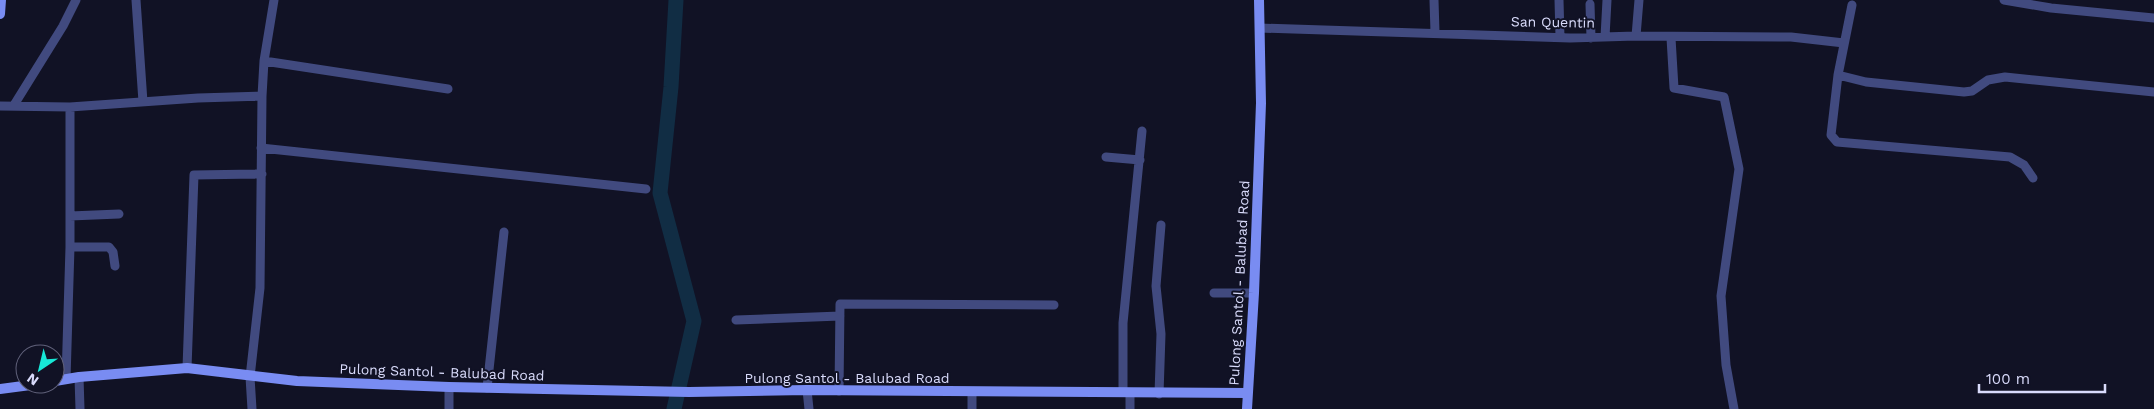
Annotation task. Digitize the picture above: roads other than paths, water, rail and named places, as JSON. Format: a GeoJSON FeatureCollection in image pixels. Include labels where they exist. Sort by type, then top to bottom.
{"type":"FeatureCollection","features":[{"type":"Feature","properties":{"kind":"street"},"geometry":{"type":"LineString","coordinates":[[0,14],[2,0]]}},
{"type":"Feature","properties":{"kind":"street"},"geometry":{"type":"LineString","coordinates":[[14,105],[53,43],[76,0]]}},
{"type":"Feature","properties":{"kind":"street"},"geometry":{"type":"LineString","coordinates":[[136,0],[143,102]]}},
{"type":"Feature","properties":{"kind":"street"},"geometry":{"type":"LineString","coordinates":[[252,409],[250,377],[260,288],[262,96],[264,61],[274,0]]}},
{"type":"Feature","properties":{"kind":"street","name":"Pulong Santol - Balubad Road"},"geometry":{"type":"LineString","coordinates":[[66,379],[187,368],[250,377],[297,381],[487,388],[689,392],[807,390],[1159,394],[1247,393],[1254,293],[1261,103],[1259,0]]}},
{"type":"Feature","properties":{"kind":"street"},"geometry":{"type":"LineString","coordinates":[[1434,0],[1434,32]]}},
{"type":"Feature","properties":{"kind":"street"},"geometry":{"type":"LineString","coordinates":[[1559,0],[1560,37]]}},
{"type":"Feature","properties":{"kind":"street"},"geometry":{"type":"LineString","coordinates":[[1605,37],[1606,0]]}},
{"type":"Feature","properties":{"kind":"street"},"geometry":{"type":"LineString","coordinates":[[1636,36],[1639,0]]}},
{"type":"Feature","properties":{"kind":"street"},"geometry":{"type":"LineString","coordinates":[[2004,0],[2051,8],[2154,18]]}},
{"type":"Feature","properties":{"kind":"street"},"geometry":{"type":"LineString","coordinates":[[1590,4],[1591,38]]}},
{"type":"Feature","properties":{"kind":"street"},"geometry":{"type":"LineString","coordinates":[[1852,5],[1838,76],[1831,136],[1837,142],[2010,157],[2024,165],[2033,178]]}},
{"type":"Feature","properties":{"kind":"street","name":"San Quentin"},"geometry":{"type":"LineString","coordinates":[[1260,28],[1591,38],[1636,36],[1672,38],[1790,37],[1844,43]]}},
{"type":"Feature","properties":{"kind":"street"},"geometry":{"type":"LineString","coordinates":[[1672,38],[1674,88],[1724,97],[1740,169],[1721,296],[1726,365],[1734,409]]}},
{"type":"Feature","properties":{"kind":"street"},"geometry":{"type":"LineString","coordinates":[[264,61],[448,89]]}},
{"type":"Feature","properties":{"kind":"street"},"geometry":{"type":"LineString","coordinates":[[1838,76],[1866,82],[1964,92],[1972,91],[1988,80],[2005,77],[2154,92]]}},
{"type":"Feature","properties":{"kind":"street"},"geometry":{"type":"LineString","coordinates":[[0,106],[70,107],[198,98],[262,96]]}},
{"type":"Feature","properties":{"kind":"street"},"geometry":{"type":"LineString","coordinates":[[66,379],[70,247],[70,107]]}},
{"type":"Feature","properties":{"kind":"street"},"geometry":{"type":"LineString","coordinates":[[1130,409],[1126,393],[1123,323],[1142,131]]}},
{"type":"Feature","properties":{"kind":"street"},"geometry":{"type":"LineString","coordinates":[[262,148],[646,189]]}},
{"type":"Feature","properties":{"kind":"street"},"geometry":{"type":"LineString","coordinates":[[1106,157],[1140,160]]}},
{"type":"Feature","properties":{"kind":"street"},"geometry":{"type":"LineString","coordinates":[[187,368],[194,175],[262,174]]}},
{"type":"Feature","properties":{"kind":"street"},"geometry":{"type":"LineString","coordinates":[[70,216],[119,214]]}},
{"type":"Feature","properties":{"kind":"street"},"geometry":{"type":"LineString","coordinates":[[1159,394],[1161,334],[1156,286],[1161,225]]}},
{"type":"Feature","properties":{"kind":"street"},"geometry":{"type":"LineString","coordinates":[[487,388],[504,232]]}},
{"type":"Feature","properties":{"kind":"street"},"geometry":{"type":"LineString","coordinates":[[70,247],[109,247],[113,252],[115,266]]}},
{"type":"Feature","properties":{"kind":"street"},"geometry":{"type":"LineString","coordinates":[[1214,293],[1254,293]]}},
{"type":"Feature","properties":{"kind":"street"},"geometry":{"type":"LineString","coordinates":[[839,391],[840,304],[1054,305]]}},
{"type":"Feature","properties":{"kind":"street"},"geometry":{"type":"LineString","coordinates":[[736,320],[840,316]]}},
{"type":"Feature","properties":{"kind":"street"},"geometry":{"type":"LineString","coordinates":[[79,377],[80,409]]}},
{"type":"Feature","properties":{"kind":"street"},"geometry":{"type":"LineString","coordinates":[[0,389],[15,387]]}},
{"type":"Feature","properties":{"kind":"street"},"geometry":{"type":"LineString","coordinates":[[449,387],[449,409]]}},
{"type":"Feature","properties":{"kind":"street"},"geometry":{"type":"LineString","coordinates":[[807,390],[809,409]]}},
{"type":"Feature","properties":{"kind":"street"},"geometry":{"type":"LineString","coordinates":[[972,392],[972,409]]}},
{"type":"Feature","properties":{"kind":"street"},"geometry":{"type":"LineString","coordinates":[[1247,393],[1247,409]]}},
{"type":"Feature","properties":{"kind":"waterway"},"geometry":{"type":"LineString","coordinates":[[674,409],[694,321],[660,193],[671,87],[676,0]]}}]}
